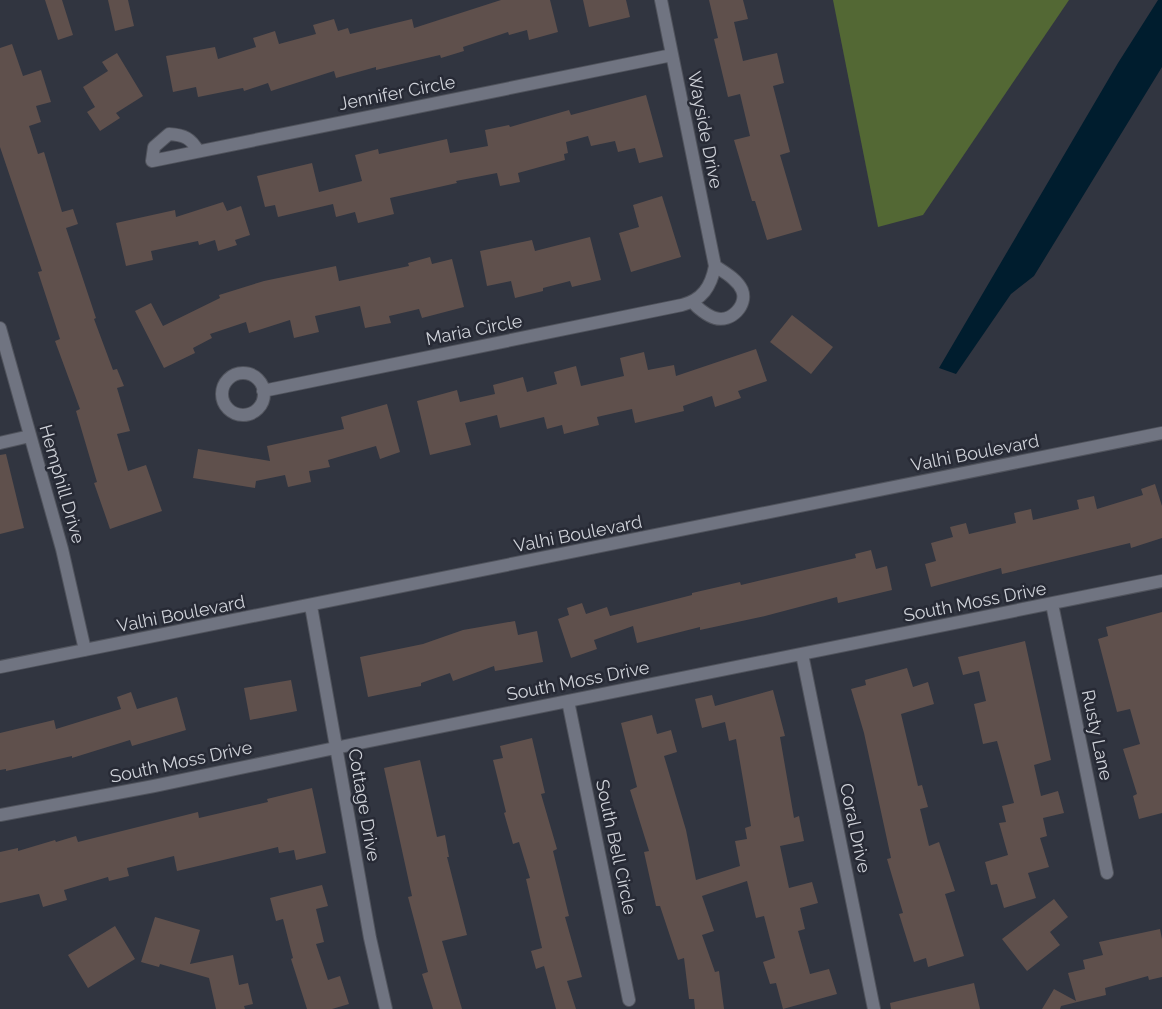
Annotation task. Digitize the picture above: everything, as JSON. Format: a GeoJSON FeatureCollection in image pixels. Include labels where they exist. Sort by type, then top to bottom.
{"type":"FeatureCollection","features":[{"type":"Feature","properties":{"kind":"street","name":"Wayside Drive"},"geometry":{"type":"LineString","coordinates":[[661,0],[715,266]]}},
{"type":"Feature","properties":{"kind":"street","name":"Jennifer Circle"},"geometry":{"type":"LineString","coordinates":[[198,151],[193,141],[183,135],[169,134],[154,147],[152,161],[672,55]]}},
{"type":"Feature","properties":{"kind":"street"},"geometry":{"type":"LineString","coordinates":[[715,266],[732,278],[741,288],[744,298],[740,308],[730,317],[716,319],[696,307],[693,302],[706,292],[715,266]]}},
{"type":"Feature","properties":{"kind":"street","name":"Maria Circle"},"geometry":{"type":"LineString","coordinates":[[263,391],[693,302]]}},
{"type":"Feature","properties":{"kind":"street","name":"Hemphill Drive"},"geometry":{"type":"LineString","coordinates":[[0,328],[62,549],[85,650]]}},
{"type":"Feature","properties":{"kind":"street","name":"Valhi Boulevard"},"geometry":{"type":"LineString","coordinates":[[0,667],[311,606],[1162,433]]}},
{"type":"Feature","properties":{"kind":"street"},"geometry":{"type":"LineString","coordinates":[[0,442],[30,436]]}},
{"type":"Feature","properties":{"kind":"street","name":"South Moss Drive"},"geometry":{"type":"LineString","coordinates":[[0,815],[154,786],[1162,582]]}},
{"type":"Feature","properties":{"kind":"street","name":"Rusty Lane"},"geometry":{"type":"LineString","coordinates":[[1052,604],[1107,873]]}},
{"type":"Feature","properties":{"kind":"street","name":"Cottage Drive"},"geometry":{"type":"LineString","coordinates":[[311,606],[370,938],[386,1009]]}},
{"type":"Feature","properties":{"kind":"street","name":"Coral Drive"},"geometry":{"type":"LineString","coordinates":[[802,654],[874,1009]]}},
{"type":"Feature","properties":{"kind":"street","name":"South Bell Circle"},"geometry":{"type":"LineString","coordinates":[[568,701],[630,1000]]}},
{"type":"Feature","properties":{"kind":"green space"},"geometry":{"type":"Polygon","coordinates":[[[833,0],[1069,0],[923,215],[878,227],[833,0]]]}},
{"type":"Feature","properties":{"kind":"water"},"geometry":{"type":"Polygon","coordinates":[[[1158,0],[1162,0],[1162,67],[1034,276],[1011,294],[956,374],[939,368],[1118,63],[1158,0]]]}},
{"type":"Feature","properties":{"kind":"building"},"geometry":{"type":"Polygon","coordinates":[[[45,0],[62,0],[73,35],[58,40],[45,0]]]}},
{"type":"Feature","properties":{"kind":"building"},"geometry":{"type":"Polygon","coordinates":[[[108,0],[128,0],[134,26],[115,31],[108,0]]]}},
{"type":"Feature","properties":{"kind":"building"},"geometry":{"type":"Polygon","coordinates":[[[501,0],[550,0],[558,32],[529,40],[527,30],[509,35],[508,32],[463,47],[464,51],[441,58],[440,55],[376,70],[376,67],[336,78],[334,71],[271,91],[268,83],[244,91],[243,88],[198,97],[196,87],[173,92],[166,56],[215,47],[218,59],[256,47],[253,38],[275,31],[279,44],[316,34],[313,25],[334,19],[338,31],[348,28],[350,34],[412,19],[414,28],[501,0]]]}},
{"type":"Feature","properties":{"kind":"building"},"geometry":{"type":"Polygon","coordinates":[[[583,0],[626,0],[630,17],[589,27],[583,0]]]}},
{"type":"Feature","properties":{"kind":"building"},"geometry":{"type":"Polygon","coordinates":[[[709,0],[743,0],[748,19],[734,22],[743,61],[777,53],[784,83],[773,86],[790,152],[780,155],[802,230],[767,240],[755,201],[752,201],[734,140],[750,136],[740,94],[728,97],[714,39],[718,38],[709,0]]]}},
{"type":"Feature","properties":{"kind":"building"},"geometry":{"type":"Polygon","coordinates":[[[12,44],[23,76],[41,70],[51,102],[36,106],[41,122],[29,126],[38,154],[44,152],[62,212],[73,209],[78,224],[66,228],[96,318],[94,319],[113,370],[117,369],[124,386],[117,388],[130,431],[117,434],[128,471],[146,465],[162,511],[110,529],[94,483],[97,482],[76,411],[80,409],[55,341],[60,339],[38,272],[42,271],[0,147],[0,48],[12,44]]]}},
{"type":"Feature","properties":{"kind":"building"},"geometry":{"type":"Polygon","coordinates":[[[117,53],[143,96],[116,113],[120,118],[100,131],[87,112],[95,107],[83,87],[108,71],[102,62],[117,53]]]}},
{"type":"Feature","properties":{"kind":"building"},"geometry":{"type":"Polygon","coordinates":[[[646,95],[663,157],[639,163],[635,148],[618,152],[615,141],[591,146],[588,136],[566,142],[568,153],[564,154],[565,160],[518,173],[520,182],[500,186],[497,173],[456,181],[457,183],[390,198],[394,214],[358,223],[355,212],[336,217],[333,204],[278,217],[275,205],[265,207],[257,176],[312,163],[319,192],[362,181],[355,155],[378,149],[379,154],[447,139],[450,153],[488,146],[485,130],[509,125],[510,127],[569,110],[571,115],[646,95]]]}},
{"type":"Feature","properties":{"kind":"building"},"geometry":{"type":"Polygon","coordinates":[[[662,196],[681,257],[631,272],[619,233],[639,227],[633,205],[662,196]]]}},
{"type":"Feature","properties":{"kind":"building"},"geometry":{"type":"Polygon","coordinates":[[[223,202],[227,211],[241,206],[250,235],[235,240],[237,245],[218,251],[215,240],[199,245],[198,241],[151,251],[153,260],[126,266],[116,223],[175,210],[176,217],[223,202]]]}},
{"type":"Feature","properties":{"kind":"building"},"geometry":{"type":"Polygon","coordinates":[[[590,237],[601,280],[572,287],[570,281],[543,288],[543,291],[515,298],[511,281],[487,286],[480,251],[532,240],[535,251],[590,237]]]}},
{"type":"Feature","properties":{"kind":"building"},"geometry":{"type":"Polygon","coordinates":[[[430,257],[432,264],[452,259],[464,307],[422,318],[419,309],[389,316],[391,323],[365,328],[360,306],[315,316],[319,332],[294,338],[290,320],[249,333],[246,322],[210,334],[212,338],[193,348],[195,353],[164,368],[135,311],[151,303],[163,326],[220,298],[219,295],[264,281],[336,266],[339,281],[409,266],[408,263],[430,257]]]}},
{"type":"Feature","properties":{"kind":"building"},"geometry":{"type":"Polygon","coordinates":[[[792,315],[833,347],[811,374],[770,342],[792,315]]]}},
{"type":"Feature","properties":{"kind":"building"},"geometry":{"type":"Polygon","coordinates":[[[756,349],[767,381],[738,391],[741,398],[715,407],[712,396],[683,406],[684,411],[635,423],[632,409],[597,417],[599,425],[564,434],[562,425],[547,429],[544,417],[500,428],[497,415],[465,423],[471,445],[430,455],[417,401],[457,390],[460,402],[495,394],[493,385],[523,377],[527,392],[557,384],[554,372],[576,366],[581,386],[624,376],[620,358],[644,352],[648,370],[674,365],[676,376],[756,349]]]}},
{"type":"Feature","properties":{"kind":"building"},"geometry":{"type":"Polygon","coordinates":[[[387,404],[400,452],[380,459],[376,446],[328,460],[330,467],[309,471],[311,482],[288,487],[285,475],[256,481],[255,488],[193,478],[198,449],[270,461],[267,446],[344,429],[341,417],[387,404]]]}},
{"type":"Feature","properties":{"kind":"building"},"geometry":{"type":"Polygon","coordinates":[[[6,454],[24,528],[0,534],[0,455],[6,454]]]}},
{"type":"Feature","properties":{"kind":"building"},"geometry":{"type":"Polygon","coordinates":[[[1155,484],[1162,506],[1162,538],[1131,548],[1130,543],[1002,574],[1001,568],[931,587],[925,564],[936,561],[931,543],[953,537],[950,527],[966,523],[969,534],[1016,523],[1014,513],[1031,509],[1033,520],[1079,509],[1077,500],[1094,496],[1097,509],[1143,495],[1141,489],[1155,484]]]}},
{"type":"Feature","properties":{"kind":"building"},"geometry":{"type":"Polygon","coordinates":[[[871,550],[876,569],[887,566],[892,590],[838,603],[837,597],[765,616],[700,630],[700,627],[637,643],[633,626],[594,640],[597,649],[571,658],[558,619],[569,615],[567,608],[582,603],[586,614],[607,607],[610,616],[692,595],[692,593],[740,582],[741,585],[856,558],[855,554],[871,550]]]}},
{"type":"Feature","properties":{"kind":"building"},"geometry":{"type":"Polygon","coordinates":[[[1162,612],[1162,813],[1139,819],[1133,796],[1137,794],[1123,749],[1140,744],[1130,709],[1117,712],[1098,639],[1108,636],[1106,627],[1162,612]]]}},
{"type":"Feature","properties":{"kind":"building"},"geometry":{"type":"Polygon","coordinates":[[[515,621],[518,635],[537,631],[543,662],[495,671],[494,666],[453,681],[450,673],[421,683],[421,686],[368,697],[360,657],[423,644],[463,630],[515,621]]]}},
{"type":"Feature","properties":{"kind":"building"},"geometry":{"type":"Polygon","coordinates":[[[1025,641],[1051,760],[1034,765],[1041,796],[1058,791],[1064,813],[1043,818],[1047,836],[1040,838],[1049,867],[1028,873],[1036,898],[1004,908],[997,884],[991,885],[985,862],[1008,855],[999,823],[1006,822],[1002,806],[1014,803],[997,741],[983,744],[974,704],[986,701],[979,671],[963,675],[958,657],[1025,641]]]}},
{"type":"Feature","properties":{"kind":"building"},"geometry":{"type":"Polygon","coordinates":[[[907,668],[913,687],[928,682],[934,704],[901,714],[918,786],[922,785],[928,807],[920,809],[929,846],[939,842],[955,891],[945,894],[964,956],[928,967],[926,958],[914,962],[899,914],[903,913],[887,859],[891,858],[864,733],[851,689],[866,685],[865,680],[907,668]]]}},
{"type":"Feature","properties":{"kind":"building"},"geometry":{"type":"Polygon","coordinates":[[[291,680],[297,711],[250,720],[244,688],[291,680]]]}},
{"type":"Feature","properties":{"kind":"building"},"geometry":{"type":"Polygon","coordinates":[[[773,690],[785,736],[780,737],[794,818],[799,816],[804,841],[780,846],[789,888],[812,882],[818,903],[800,908],[805,929],[798,931],[810,974],[829,969],[837,994],[783,1009],[776,983],[770,984],[763,962],[775,958],[764,916],[756,918],[747,881],[702,896],[714,931],[702,935],[715,972],[719,971],[724,1009],[695,1009],[694,999],[689,999],[684,958],[678,960],[660,906],[656,906],[644,852],[649,851],[630,790],[637,787],[621,723],[652,715],[657,734],[671,730],[677,752],[664,756],[686,830],[696,880],[740,866],[735,841],[747,839],[745,828],[751,826],[736,739],[729,741],[725,722],[702,728],[695,699],[712,695],[715,706],[773,690]]]}},
{"type":"Feature","properties":{"kind":"building"},"geometry":{"type":"Polygon","coordinates":[[[131,692],[137,709],[177,697],[186,730],[132,746],[130,740],[72,758],[72,756],[6,771],[6,769],[0,770],[0,733],[54,720],[56,729],[121,709],[117,697],[131,692]]]}},
{"type":"Feature","properties":{"kind":"building"},"geometry":{"type":"Polygon","coordinates":[[[532,738],[545,793],[541,794],[557,849],[553,851],[569,916],[565,917],[582,977],[567,981],[576,1009],[556,1009],[544,966],[536,969],[531,951],[542,948],[526,879],[530,878],[519,842],[513,844],[504,813],[506,812],[493,760],[503,758],[500,746],[532,738]]]}},
{"type":"Feature","properties":{"kind":"building"},"geometry":{"type":"Polygon","coordinates":[[[420,760],[437,837],[445,835],[449,857],[447,857],[467,935],[442,941],[462,1009],[433,1009],[422,974],[428,972],[408,897],[412,896],[384,768],[420,760]]]}},
{"type":"Feature","properties":{"kind":"building"},"geometry":{"type":"Polygon","coordinates":[[[312,788],[326,853],[296,860],[294,850],[279,853],[278,847],[177,871],[174,856],[127,868],[129,876],[109,881],[108,877],[64,890],[67,900],[43,907],[39,894],[0,903],[0,852],[18,848],[18,851],[76,836],[78,842],[198,812],[199,818],[268,802],[267,799],[312,788]]]}},
{"type":"Feature","properties":{"kind":"building"},"geometry":{"type":"Polygon","coordinates":[[[322,885],[328,906],[316,909],[324,942],[316,944],[328,980],[340,976],[349,1004],[332,1009],[307,1009],[291,959],[293,958],[283,919],[276,921],[270,898],[322,885]]]}},
{"type":"Feature","properties":{"kind":"building"},"geometry":{"type":"Polygon","coordinates":[[[1054,899],[1068,917],[1050,932],[1060,945],[1027,971],[1002,939],[1054,899]]]}},
{"type":"Feature","properties":{"kind":"building"},"geometry":{"type":"Polygon","coordinates":[[[155,917],[200,930],[190,964],[233,955],[239,985],[248,983],[253,1004],[244,1006],[245,1009],[216,1009],[209,978],[160,964],[159,967],[141,962],[155,917]]]}},
{"type":"Feature","properties":{"kind":"building"},"geometry":{"type":"Polygon","coordinates":[[[115,926],[135,959],[88,988],[68,955],[115,926]]]}},
{"type":"Feature","properties":{"kind":"building"},"geometry":{"type":"Polygon","coordinates":[[[1160,929],[1162,939],[1162,977],[1149,980],[1148,976],[1105,988],[1106,995],[1061,1006],[1060,1009],[1042,1009],[1054,989],[1076,1001],[1068,973],[1085,969],[1083,960],[1103,955],[1099,942],[1160,929]]]}},
{"type":"Feature","properties":{"kind":"building"},"geometry":{"type":"Polygon","coordinates":[[[974,983],[980,1009],[891,1009],[890,1003],[974,983]]]}}]}
